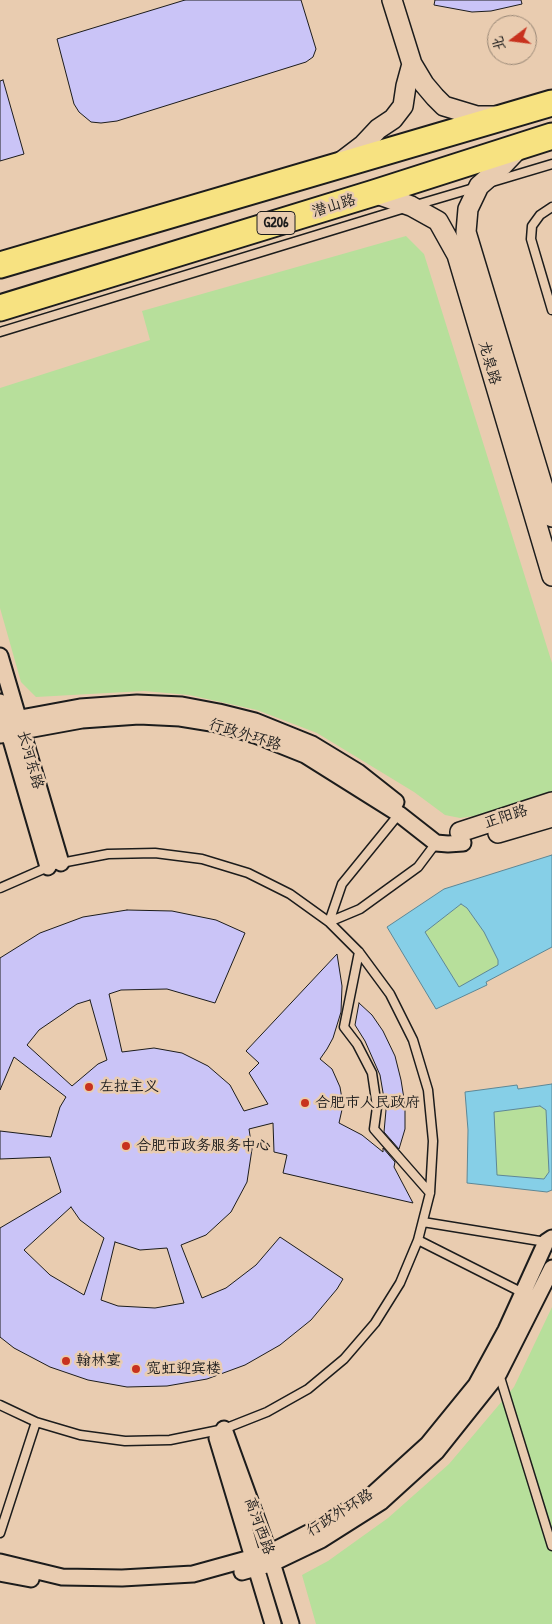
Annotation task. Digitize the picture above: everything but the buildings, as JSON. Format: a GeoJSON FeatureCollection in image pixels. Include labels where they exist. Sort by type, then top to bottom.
{"type":"FeatureCollection","features":[{"type":"Feature","properties":{"kind":"main road","name":"G206"},"geometry":{"type":"LineString","coordinates":[[0,265],[552,103]]}},
{"type":"Feature","properties":{"kind":"main road","name":"潜山路"},"geometry":{"type":"LineString","coordinates":[[0,308],[552,136]]}},
{"type":"Feature","properties":{"kind":"street"},"geometry":{"type":"LineString","coordinates":[[392,0],[412,64],[424,84],[444,106],[477,116],[510,116]]}},
{"type":"Feature","properties":{"kind":"street"},"geometry":{"type":"LineString","coordinates":[[334,166],[363,145],[378,129],[393,119],[404,106],[406,86],[412,64]]}},
{"type":"Feature","properties":{"kind":"street","name":"龙泉路"},"geometry":{"type":"LineString","coordinates":[[522,145],[479,186],[468,209],[466,232],[547,522],[552,576]]}},
{"type":"Feature","properties":{"kind":"street","name":"龙泉路"},"geometry":{"type":"LineString","coordinates":[[374,193],[411,206],[438,221],[457,255],[547,522]]}},
{"type":"Feature","properties":{"kind":"street","name":"长河东路"},"geometry":{"type":"LineString","coordinates":[[0,656],[9,726]]}},
{"type":"Feature","properties":{"kind":"street","name":"长河东路"},"geometry":{"type":"LineString","coordinates":[[0,702],[55,865]]}},
{"type":"Feature","properties":{"kind":"street","name":"行政外环路"},"geometry":{"type":"LineString","coordinates":[[9,726],[80,707],[137,703],[182,705],[254,721],[312,744],[358,772],[437,832],[461,838]]}},
{"type":"Feature","properties":{"kind":"street","name":"行政外环路"},"geometry":{"type":"LineString","coordinates":[[9,726],[139,716],[180,718],[217,724],[255,735],[304,755],[399,814],[436,843]]}},
{"type":"Feature","properties":{"kind":"street","name":"正阳路"},"geometry":{"type":"LineString","coordinates":[[461,838],[552,802]]}},
{"type":"Feature","properties":{"kind":"street","name":"正阳路"},"geometry":{"type":"LineString","coordinates":[[461,838],[552,817]]}},
{"type":"Feature","properties":{"kind":"street"},"geometry":{"type":"LineString","coordinates":[[436,843],[448,844],[461,838]]}},
{"type":"Feature","properties":{"kind":"street","name":"行政外环路"},"geometry":{"type":"LineString","coordinates":[[271,1558],[373,1494],[428,1444],[476,1385],[549,1240]]}},
{"type":"Feature","properties":{"kind":"street","name":"行政外环路"},"geometry":{"type":"LineString","coordinates":[[0,1574],[58,1584],[120,1587],[192,1583],[254,1564],[321,1540],[381,1502],[436,1452],[499,1373],[552,1268]]}},
{"type":"Feature","properties":{"kind":"street","name":"高河西路"},"geometry":{"type":"LineString","coordinates":[[219,1430],[271,1558],[291,1624]]}},
{"type":"Feature","properties":{"kind":"street","name":"高河西路"},"geometry":{"type":"LineString","coordinates":[[219,1430],[254,1564],[273,1624]]}},
{"type":"Feature","properties":{"kind":"street","name":"行政外环路"},"geometry":{"type":"LineString","coordinates":[[0,1562],[62,1577],[122,1578],[193,1574],[254,1564]]}},
{"type":"Feature","properties":{"kind":"lane"},"geometry":{"type":"LineString","coordinates":[[0,332],[552,164]]}},
{"type":"Feature","properties":{"kind":"lane"},"geometry":{"type":"LineString","coordinates":[[552,208],[540,215],[532,226],[531,239],[552,310]]}},
{"type":"Feature","properties":{"kind":"lane"},"geometry":{"type":"LineString","coordinates":[[329,922],[342,884],[399,814]]}},
{"type":"Feature","properties":{"kind":"lane"},"geometry":{"type":"LineString","coordinates":[[329,922],[360,910],[418,867],[436,843]]}},
{"type":"Feature","properties":{"kind":"lane"},"geometry":{"type":"LineString","coordinates":[[0,888],[55,865],[108,854],[155,853],[202,859],[248,873],[290,894],[329,922],[359,952],[390,994],[413,1040],[428,1090],[433,1141],[430,1193],[418,1240],[400,1283],[375,1323],[344,1359],[308,1389],[267,1412],[219,1430],[170,1440],[125,1441],[80,1435],[36,1422],[0,1405]]}},
{"type":"Feature","properties":{"kind":"lane"},"geometry":{"type":"LineString","coordinates":[[359,952],[344,1027],[357,1044],[372,1073],[377,1107],[374,1129],[430,1193]]}},
{"type":"Feature","properties":{"kind":"lane"},"geometry":{"type":"LineString","coordinates":[[423,1222],[549,1240]]}},
{"type":"Feature","properties":{"kind":"lane"},"geometry":{"type":"LineString","coordinates":[[418,1240],[523,1293]]}},
{"type":"Feature","properties":{"kind":"lane"},"geometry":{"type":"LineString","coordinates":[[495,1350],[499,1373],[552,1546]]}},
{"type":"Feature","properties":{"kind":"lane"},"geometry":{"type":"LineString","coordinates":[[0,1532],[36,1422]]}},
{"type":"Feature","properties":{"kind":"green space"},"geometry":{"type":"Polygon","coordinates":[[[406,236],[424,254],[552,663],[552,792],[482,815],[460,818],[445,815],[414,792],[317,733],[257,710],[189,695],[144,691],[36,697],[21,682],[0,608],[0,388],[150,340],[142,311],[406,236]]]}},
{"type":"Feature","properties":{"kind":"green space"},"geometry":{"type":"Polygon","coordinates":[[[461,904],[467,908],[484,932],[498,960],[498,966],[459,987],[425,932],[461,904]]]}},
{"type":"Feature","properties":{"kind":"green space"},"geometry":{"type":"Polygon","coordinates":[[[540,1106],[546,1110],[549,1171],[545,1179],[497,1175],[493,1112],[540,1106]]]}},
{"type":"Feature","properties":{"kind":"green space"},"geometry":{"type":"Polygon","coordinates":[[[552,1307],[552,1624],[316,1624],[302,1575],[328,1561],[388,1518],[449,1464],[514,1387],[552,1307]]]}},
{"type":"Feature","properties":{"kind":"water"},"geometry":{"type":"Polygon","coordinates":[[[552,855],[552,947],[486,982],[487,985],[436,1009],[387,927],[444,889],[552,855]],[[461,904],[425,932],[459,987],[498,965],[498,960],[484,932],[467,908],[461,904]]]}},
{"type":"Feature","properties":{"kind":"water"},"geometry":{"type":"Polygon","coordinates":[[[552,1084],[552,1190],[547,1192],[467,1183],[468,1130],[465,1092],[517,1085],[518,1089],[552,1084]],[[540,1106],[494,1112],[497,1175],[544,1179],[549,1172],[546,1110],[540,1106]]]}},
{"type":"Feature","properties":{"kind":"place","name":"左拉主义"},"geometry":{"type":"Point","coordinates":[89,1087]}},
{"type":"Feature","properties":{"kind":"place","name":"合肥市人民政府"},"geometry":{"type":"Point","coordinates":[305,1103]}},
{"type":"Feature","properties":{"kind":"place","name":"合肥市政务服务中心"},"geometry":{"type":"Point","coordinates":[126,1146]}},
{"type":"Feature","properties":{"kind":"place","name":"翰林宴"},"geometry":{"type":"Point","coordinates":[66,1361]}},
{"type":"Feature","properties":{"kind":"place","name":"宽虹迎宾楼"},"geometry":{"type":"Point","coordinates":[136,1369]}}]}
